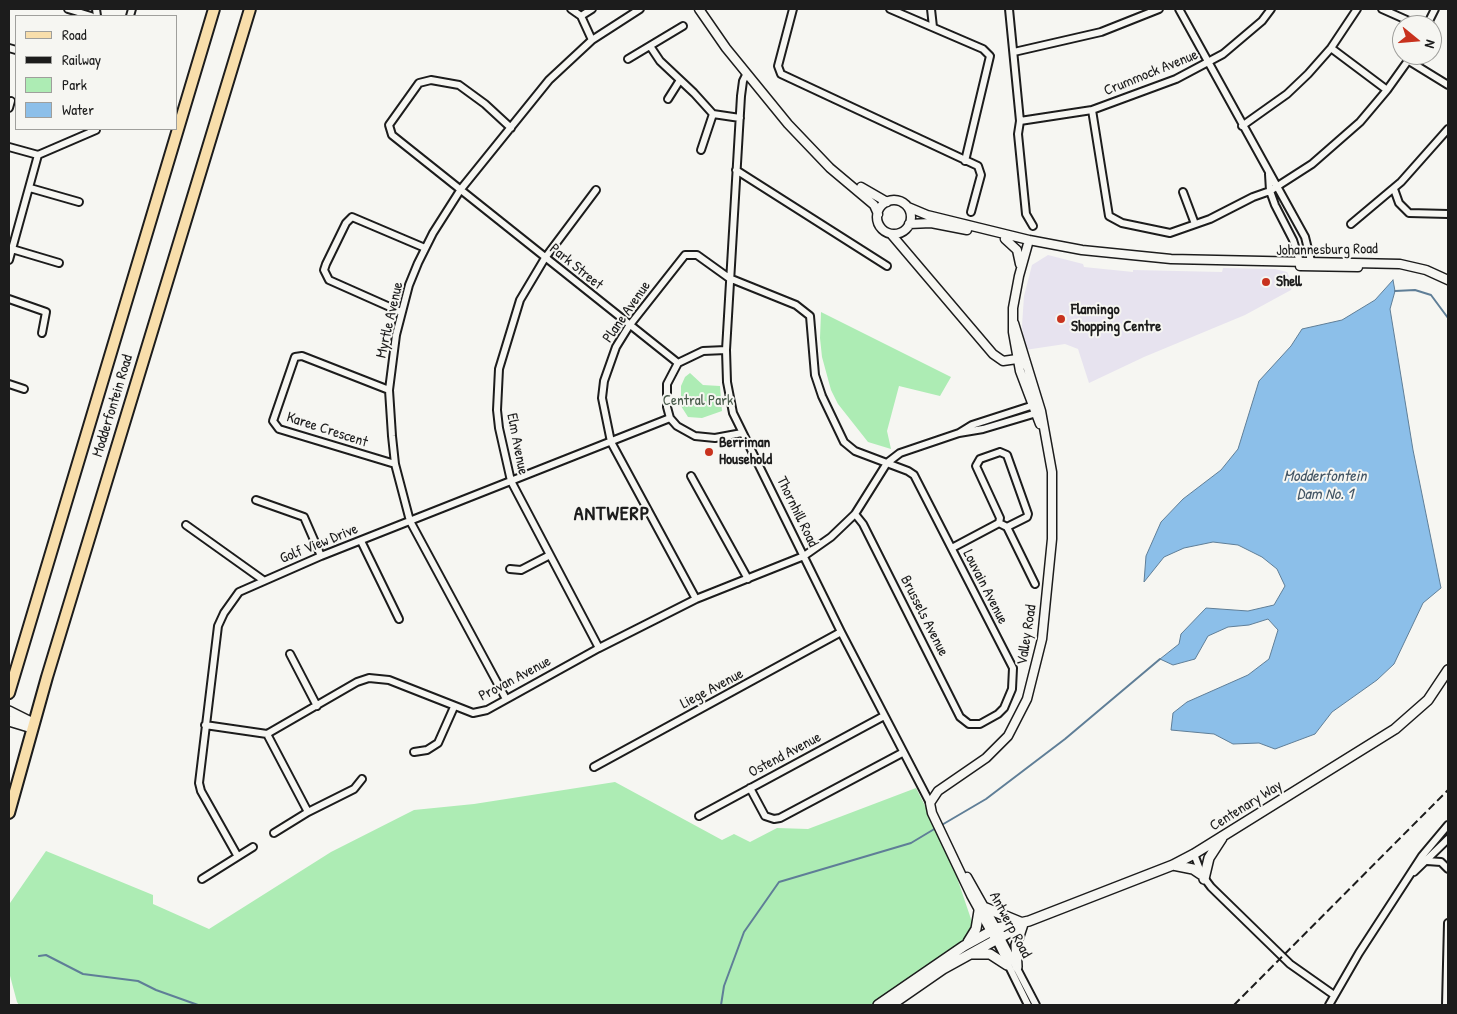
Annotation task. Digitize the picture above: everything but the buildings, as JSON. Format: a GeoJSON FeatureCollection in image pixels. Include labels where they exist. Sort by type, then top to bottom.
{"type":"FeatureCollection","features":[{"type":"Feature","properties":{"kind":"main road","name":"Modderfontein Road"},"geometry":{"type":"LineString","coordinates":[[178,128],[214,9]]}},
{"type":"Feature","properties":{"kind":"main road","name":"Modderfontein Road"},"geometry":{"type":"LineString","coordinates":[[9,813],[32,726],[250,9]]}},
{"type":"Feature","properties":{"kind":"main road","name":"Modderfontein Road"},"geometry":{"type":"LineString","coordinates":[[9,693],[178,130]]}},
{"type":"Feature","properties":{"kind":"main road"},"geometry":{"type":"LineString","coordinates":[[9,677],[37,596]]}},
{"type":"Feature","properties":{"kind":"main road","name":"Centenary Way"},"geometry":{"type":"LineString","coordinates":[[878,1005],[964,946],[994,930],[1024,922],[1173,865],[1194,854],[1407,720],[1428,700],[1448,670]]}},
{"type":"Feature","properties":{"kind":"main road"},"geometry":{"type":"LineString","coordinates":[[9,710],[32,726]]}},
{"type":"Feature","properties":{"kind":"main road"},"geometry":{"type":"LineString","coordinates":[[9,721],[32,726]]}},
{"type":"Feature","properties":{"kind":"main road"},"geometry":{"type":"LineString","coordinates":[[1173,865],[1193,869],[1203,877],[1210,858],[1224,836]]}},
{"type":"Feature","properties":{"kind":"main road"},"geometry":{"type":"LineString","coordinates":[[964,946],[974,935],[983,910],[1024,922],[1016,945],[1017,967]]}},
{"type":"Feature","properties":{"kind":"main road","name":"Centenary Way"},"geometry":{"type":"LineString","coordinates":[[891,1005],[943,968],[998,939],[1024,922]]}},
{"type":"Feature","properties":{"kind":"main road"},"geometry":{"type":"LineString","coordinates":[[971,954],[990,954],[1007,964]]}},
{"type":"Feature","properties":{"kind":"street"},"geometry":{"type":"LineString","coordinates":[[68,9],[77,12]]}},
{"type":"Feature","properties":{"kind":"street"},"geometry":{"type":"LineString","coordinates":[[571,9],[581,16],[592,40]]}},
{"type":"Feature","properties":{"kind":"street"},"geometry":{"type":"LineString","coordinates":[[581,16],[592,9]]}},
{"type":"Feature","properties":{"kind":"street","name":"Myrtle Avenue"},"geometry":{"type":"LineString","coordinates":[[506,699],[410,521],[395,464],[389,390],[392,360],[401,312],[409,285],[425,248],[461,190],[549,80],[592,40],[640,9]]}},
{"type":"Feature","properties":{"kind":"street"},"geometry":{"type":"LineString","coordinates":[[699,9],[746,75],[811,150],[874,205],[882,229],[891,234],[993,354],[1003,361],[1017,359]]}},
{"type":"Feature","properties":{"kind":"street"},"geometry":{"type":"LineString","coordinates":[[793,9],[778,66],[784,77],[978,166],[981,171],[972,212]]}},
{"type":"Feature","properties":{"kind":"street"},"geometry":{"type":"LineString","coordinates":[[890,9],[983,49],[990,56],[965,161]]}},
{"type":"Feature","properties":{"kind":"street"},"geometry":{"type":"LineString","coordinates":[[931,9],[933,27]]}},
{"type":"Feature","properties":{"kind":"street"},"geometry":{"type":"LineString","coordinates":[[1010,9],[1020,121],[1018,134],[1026,214],[1033,226]]}},
{"type":"Feature","properties":{"kind":"street"},"geometry":{"type":"LineString","coordinates":[[1014,52],[1086,36],[1159,9]]}},
{"type":"Feature","properties":{"kind":"street"},"geometry":{"type":"LineString","coordinates":[[1178,9],[1242,126],[1269,173],[1279,186],[1300,228],[1312,264]]}},
{"type":"Feature","properties":{"kind":"street","name":"Crummock Avenue"},"geometry":{"type":"LineString","coordinates":[[1020,121],[1092,110],[1167,83],[1208,64],[1242,39],[1262,21],[1271,9]]}},
{"type":"Feature","properties":{"kind":"street"},"geometry":{"type":"LineString","coordinates":[[1242,126],[1287,94],[1332,48],[1357,9]]}},
{"type":"Feature","properties":{"kind":"street"},"geometry":{"type":"LineString","coordinates":[[1382,9],[1396,15]]}},
{"type":"Feature","properties":{"kind":"street"},"geometry":{"type":"LineString","coordinates":[[628,59],[683,26]]}},
{"type":"Feature","properties":{"kind":"street"},"geometry":{"type":"LineString","coordinates":[[650,46],[660,61],[713,114],[740,118]]}},
{"type":"Feature","properties":{"kind":"street"},"geometry":{"type":"LineString","coordinates":[[1332,48],[1388,90]]}},
{"type":"Feature","properties":{"kind":"street"},"geometry":{"type":"LineString","coordinates":[[1092,110],[1109,216],[1114,221],[1163,233],[1179,231],[1270,191],[1312,164],[1360,122],[1388,90],[1405,65]]}},
{"type":"Feature","properties":{"kind":"street"},"geometry":{"type":"LineString","coordinates":[[1420,65],[1448,86]]}},
{"type":"Feature","properties":{"kind":"street","name":"Thornhill Road"},"geometry":{"type":"LineString","coordinates":[[746,75],[743,81],[736,170],[726,350],[729,396],[733,413],[902,753],[930,803],[944,836]]}},
{"type":"Feature","properties":{"kind":"street","name":"Park Street"},"geometry":{"type":"LineString","coordinates":[[510,128],[485,104],[459,85],[431,80],[419,83],[392,118],[390,130],[545,258],[678,363]]}},
{"type":"Feature","properties":{"kind":"street"},"geometry":{"type":"LineString","coordinates":[[668,99],[680,80]]}},
{"type":"Feature","properties":{"kind":"street"},"geometry":{"type":"LineString","coordinates":[[778,111],[847,176],[868,193],[887,202],[898,201],[908,208],[944,222]]}},
{"type":"Feature","properties":{"kind":"street"},"geometry":{"type":"LineString","coordinates":[[701,150],[713,114]]}},
{"type":"Feature","properties":{"kind":"street"},"geometry":{"type":"LineString","coordinates":[[1351,224],[1394,189],[1428,154],[1448,129]]}},
{"type":"Feature","properties":{"kind":"street"},"geometry":{"type":"LineString","coordinates":[[9,146],[38,155],[96,130]]}},
{"type":"Feature","properties":{"kind":"street"},"geometry":{"type":"LineString","coordinates":[[9,260],[38,155]]}},
{"type":"Feature","properties":{"kind":"street"},"geometry":{"type":"LineString","coordinates":[[736,170],[887,266]]}},
{"type":"Feature","properties":{"kind":"street"},"geometry":{"type":"LineString","coordinates":[[1269,173],[1270,191],[1301,263]]}},
{"type":"Feature","properties":{"kind":"street"},"geometry":{"type":"LineString","coordinates":[[30,188],[79,202]]}},
{"type":"Feature","properties":{"kind":"street"},"geometry":{"type":"LineString","coordinates":[[1394,189],[1399,203],[1410,213],[1448,214]]}},
{"type":"Feature","properties":{"kind":"street","name":"Elm Avenue"},"geometry":{"type":"LineString","coordinates":[[596,190],[545,258],[527,286],[517,308],[499,369],[498,428],[511,481],[599,648]]}},
{"type":"Feature","properties":{"kind":"street"},"geometry":{"type":"LineString","coordinates":[[1183,192],[1195,224]]}},
{"type":"Feature","properties":{"kind":"street"},"geometry":{"type":"LineString","coordinates":[[878,214],[887,202]]}},
{"type":"Feature","properties":{"kind":"street"},"geometry":{"type":"LineString","coordinates":[[891,234],[902,232],[909,224],[911,218],[908,208]]}},
{"type":"Feature","properties":{"kind":"street"},"geometry":{"type":"LineString","coordinates":[[401,312],[329,280],[324,270],[326,264],[346,223],[352,217],[425,248]]}},
{"type":"Feature","properties":{"kind":"street"},"geometry":{"type":"LineString","coordinates":[[909,224],[944,222]]}},
{"type":"Feature","properties":{"kind":"street","name":"Johannesburg Road"},"geometry":{"type":"LineString","coordinates":[[944,222],[1005,239],[1082,250],[1171,260],[1301,263],[1357,267],[1388,263],[1417,267],[1448,280]]}},
{"type":"Feature","properties":{"kind":"street","name":"Johannesburg Road"},"geometry":{"type":"LineString","coordinates":[[944,222],[1028,243]]}},
{"type":"Feature","properties":{"kind":"street"},"geometry":{"type":"LineString","coordinates":[[1290,234],[1300,228]]}},
{"type":"Feature","properties":{"kind":"street"},"geometry":{"type":"LineString","coordinates":[[902,232],[905,252]]}},
{"type":"Feature","properties":{"kind":"street"},"geometry":{"type":"LineString","coordinates":[[1005,239],[1019,256],[1019,276]]}},
{"type":"Feature","properties":{"kind":"street"},"geometry":{"type":"LineString","coordinates":[[1028,243],[1012,308],[1017,359],[1037,408]]}},
{"type":"Feature","properties":{"kind":"street"},"geometry":{"type":"LineString","coordinates":[[12,245],[59,263]]}},
{"type":"Feature","properties":{"kind":"street","name":"Plane Avenue"},"geometry":{"type":"LineString","coordinates":[[696,599],[611,442],[602,398],[604,381],[612,356],[630,326],[685,255],[693,254],[700,257],[729,278]]}},
{"type":"Feature","properties":{"kind":"street","name":"Louvain Avenue"},"geometry":{"type":"LineString","coordinates":[[729,278],[796,305],[807,312],[812,328],[815,375],[834,425],[849,447],[914,475],[1014,675],[1012,690],[1004,708],[988,720],[974,725]]}},
{"type":"Feature","properties":{"kind":"street"},"geometry":{"type":"LineString","coordinates":[[9,299],[46,312],[42,333]]}},
{"type":"Feature","properties":{"kind":"street"},"geometry":{"type":"LineString","coordinates":[[1014,323],[1037,408]]}},
{"type":"Feature","properties":{"kind":"street"},"geometry":{"type":"LineString","coordinates":[[726,350],[703,351],[678,363],[672,373],[666,395],[670,418],[685,432],[700,437],[716,438],[742,433]]}},
{"type":"Feature","properties":{"kind":"street","name":"Karee Crescent"},"geometry":{"type":"LineString","coordinates":[[389,390],[302,356],[295,357],[273,421],[279,429],[395,464]]}},
{"type":"Feature","properties":{"kind":"street"},"geometry":{"type":"LineString","coordinates":[[9,384],[24,389]]}},
{"type":"Feature","properties":{"kind":"street"},"geometry":{"type":"LineString","coordinates":[[887,462],[900,453],[959,433],[972,425],[1037,408]]}},
{"type":"Feature","properties":{"kind":"street","name":"Valley Road"},"geometry":{"type":"LineString","coordinates":[[930,803],[938,791],[999,746],[1020,716],[1032,682],[1042,639],[1052,539],[1052,472],[1044,430],[1037,408]]}},
{"type":"Feature","properties":{"kind":"street","name":"Golf View Drive"},"geometry":{"type":"LineString","coordinates":[[237,855],[201,791],[199,783],[220,620],[239,592],[321,556],[670,418]]}},
{"type":"Feature","properties":{"kind":"street"},"geometry":{"type":"LineString","coordinates":[[999,523],[1000,518],[976,466],[980,459],[1000,452],[1006,455],[1028,514],[1027,517],[1007,527]]}},
{"type":"Feature","properties":{"kind":"street","name":"Provan Avenue"},"geometry":{"type":"LineString","coordinates":[[267,734],[358,682],[369,678],[389,680],[454,707],[480,712],[599,648],[696,599],[804,556],[831,536],[855,514],[887,462]]}},
{"type":"Feature","properties":{"kind":"street"},"geometry":{"type":"LineString","coordinates":[[691,476],[748,579]]}},
{"type":"Feature","properties":{"kind":"street"},"geometry":{"type":"LineString","coordinates":[[256,500],[304,517],[321,556]]}},
{"type":"Feature","properties":{"kind":"street","name":"Brussels Avenue"},"geometry":{"type":"LineString","coordinates":[[855,514],[863,524],[960,717],[963,721],[974,725]]}},
{"type":"Feature","properties":{"kind":"street"},"geometry":{"type":"LineString","coordinates":[[952,548],[999,523]]}},
{"type":"Feature","properties":{"kind":"street"},"geometry":{"type":"LineString","coordinates":[[999,523],[1007,527],[1035,584]]}},
{"type":"Feature","properties":{"kind":"street"},"geometry":{"type":"LineString","coordinates":[[186,525],[263,580]]}},
{"type":"Feature","properties":{"kind":"street"},"geometry":{"type":"LineString","coordinates":[[361,541],[399,619]]}},
{"type":"Feature","properties":{"kind":"street"},"geometry":{"type":"LineString","coordinates":[[510,570],[521,570],[550,555]]}},
{"type":"Feature","properties":{"kind":"street","name":"Liege Avenue"},"geometry":{"type":"LineString","coordinates":[[594,766],[841,632]]}},
{"type":"Feature","properties":{"kind":"street"},"geometry":{"type":"LineString","coordinates":[[290,654],[317,706]]}},
{"type":"Feature","properties":{"kind":"street"},"geometry":{"type":"LineString","coordinates":[[414,752],[428,750],[438,743],[454,707]]}},
{"type":"Feature","properties":{"kind":"street","name":"Ostend Avenue"},"geometry":{"type":"LineString","coordinates":[[699,816],[884,716]]}},
{"type":"Feature","properties":{"kind":"street"},"geometry":{"type":"LineString","coordinates":[[205,725],[267,734],[308,812]]}},
{"type":"Feature","properties":{"kind":"street"},"geometry":{"type":"LineString","coordinates":[[750,788],[765,816],[774,819],[780,818],[902,753]]}},
{"type":"Feature","properties":{"kind":"street"},"geometry":{"type":"LineString","coordinates":[[274,833],[308,812],[354,789],[362,778]]}},
{"type":"Feature","properties":{"kind":"street"},"geometry":{"type":"LineString","coordinates":[[1330,1005],[1358,953],[1412,875],[1422,856],[1448,826]]}},
{"type":"Feature","properties":{"kind":"street","name":"Antwerp Road"},"geometry":{"type":"LineString","coordinates":[[944,836],[994,930],[1007,964],[1028,1005]]}},
{"type":"Feature","properties":{"kind":"street"},"geometry":{"type":"LineString","coordinates":[[1436,838],[1448,852]]}},
{"type":"Feature","properties":{"kind":"street"},"geometry":{"type":"LineString","coordinates":[[1412,875],[1448,839]]}},
{"type":"Feature","properties":{"kind":"street"},"geometry":{"type":"LineString","coordinates":[[202,879],[237,855],[253,847]]}},
{"type":"Feature","properties":{"kind":"street"},"geometry":{"type":"LineString","coordinates":[[1194,854],[1203,877],[1290,964],[1334,995]]}},
{"type":"Feature","properties":{"kind":"street"},"geometry":{"type":"LineString","coordinates":[[1427,861],[1441,862],[1448,870]]}},
{"type":"Feature","properties":{"kind":"street"},"geometry":{"type":"LineString","coordinates":[[1446,1005],[1448,924]]}},
{"type":"Feature","properties":{"kind":"street","name":"Antwerp Road"},"geometry":{"type":"LineString","coordinates":[[998,939],[1017,967],[1036,1005]]}},
{"type":"Feature","properties":{"kind":"shaded area"},"geometry":{"type":"Polygon","coordinates":[[[1048,255],[1083,264],[1084,267],[1133,272],[1133,270],[1222,272],[1223,268],[1275,269],[1287,272],[1293,284],[1291,290],[1245,315],[1144,357],[1089,383],[1078,349],[1065,344],[1025,350],[1022,326],[1024,296],[1032,265],[1048,255]]]}},
{"type":"Feature","properties":{"kind":"green space"},"geometry":{"type":"Polygon","coordinates":[[[821,312],[951,377],[940,396],[899,386],[887,431],[891,449],[868,442],[838,404],[831,390],[822,357],[820,338],[821,312]]]}},
{"type":"Feature","properties":{"kind":"green space","name":"Central Park"},"geometry":{"type":"Polygon","coordinates":[[[690,373],[703,385],[720,386],[722,411],[702,418],[688,417],[681,406],[681,386],[685,377],[690,373]]]}},
{"type":"Feature","properties":{"kind":"green space"},"geometry":{"type":"Polygon","coordinates":[[[615,782],[722,840],[734,834],[750,842],[777,828],[808,829],[916,788],[948,851],[973,925],[966,939],[871,1005],[19,1005],[17,1002],[9,972],[10,903],[46,851],[153,895],[153,904],[209,929],[331,852],[414,810],[474,804],[615,782]]]}},
{"type":"Feature","properties":{"kind":"water","name":"Modderfontein Dam No. 1"},"geometry":{"type":"Polygon","coordinates":[[[1393,280],[1395,291],[1390,309],[1413,450],[1441,588],[1423,603],[1394,664],[1377,680],[1332,712],[1315,734],[1275,749],[1259,743],[1233,744],[1214,734],[1171,730],[1173,713],[1187,702],[1248,675],[1269,659],[1278,630],[1268,619],[1249,625],[1228,627],[1208,636],[1195,659],[1173,665],[1160,659],[1179,644],[1181,634],[1206,608],[1248,611],[1274,605],[1285,586],[1277,569],[1262,557],[1238,545],[1213,542],[1184,548],[1164,557],[1144,582],[1146,556],[1161,522],[1183,499],[1221,470],[1238,449],[1259,381],[1291,346],[1302,329],[1342,320],[1375,300],[1393,280]]]}},
{"type":"Feature","properties":{"kind":"waterway"},"geometry":{"type":"LineString","coordinates":[[1395,291],[1415,290],[1431,295],[1448,318]]}},
{"type":"Feature","properties":{"kind":"waterway"},"geometry":{"type":"LineString","coordinates":[[940,826],[986,799],[1065,739],[1160,659]]}},
{"type":"Feature","properties":{"kind":"waterway"},"geometry":{"type":"LineString","coordinates":[[721,1005],[724,986],[744,932],[779,882],[911,843],[936,828]]}},
{"type":"Feature","properties":{"kind":"waterway"},"geometry":{"type":"LineString","coordinates":[[39,956],[46,955],[83,974],[138,981],[156,990],[198,1005]]}},
{"type":"Feature","properties":{"kind":"railway"},"geometry":{"type":"LineString","coordinates":[[1234,1005],[1448,790]]}},
{"type":"Feature","properties":{"kind":"place","name":"Shell"},"geometry":{"type":"Point","coordinates":[1266,282]}},
{"type":"Feature","properties":{"kind":"place","name":"Flamingo Shopping Centre"},"geometry":{"type":"Point","coordinates":[1061,319]}},
{"type":"Feature","properties":{"kind":"place","name":"Berriman Household"},"geometry":{"type":"Point","coordinates":[709,452]}},
{"type":"Feature","properties":{"kind":"district","name":"ANTWERP"},"geometry":{"type":"Point","coordinates":[612,515]}}]}
